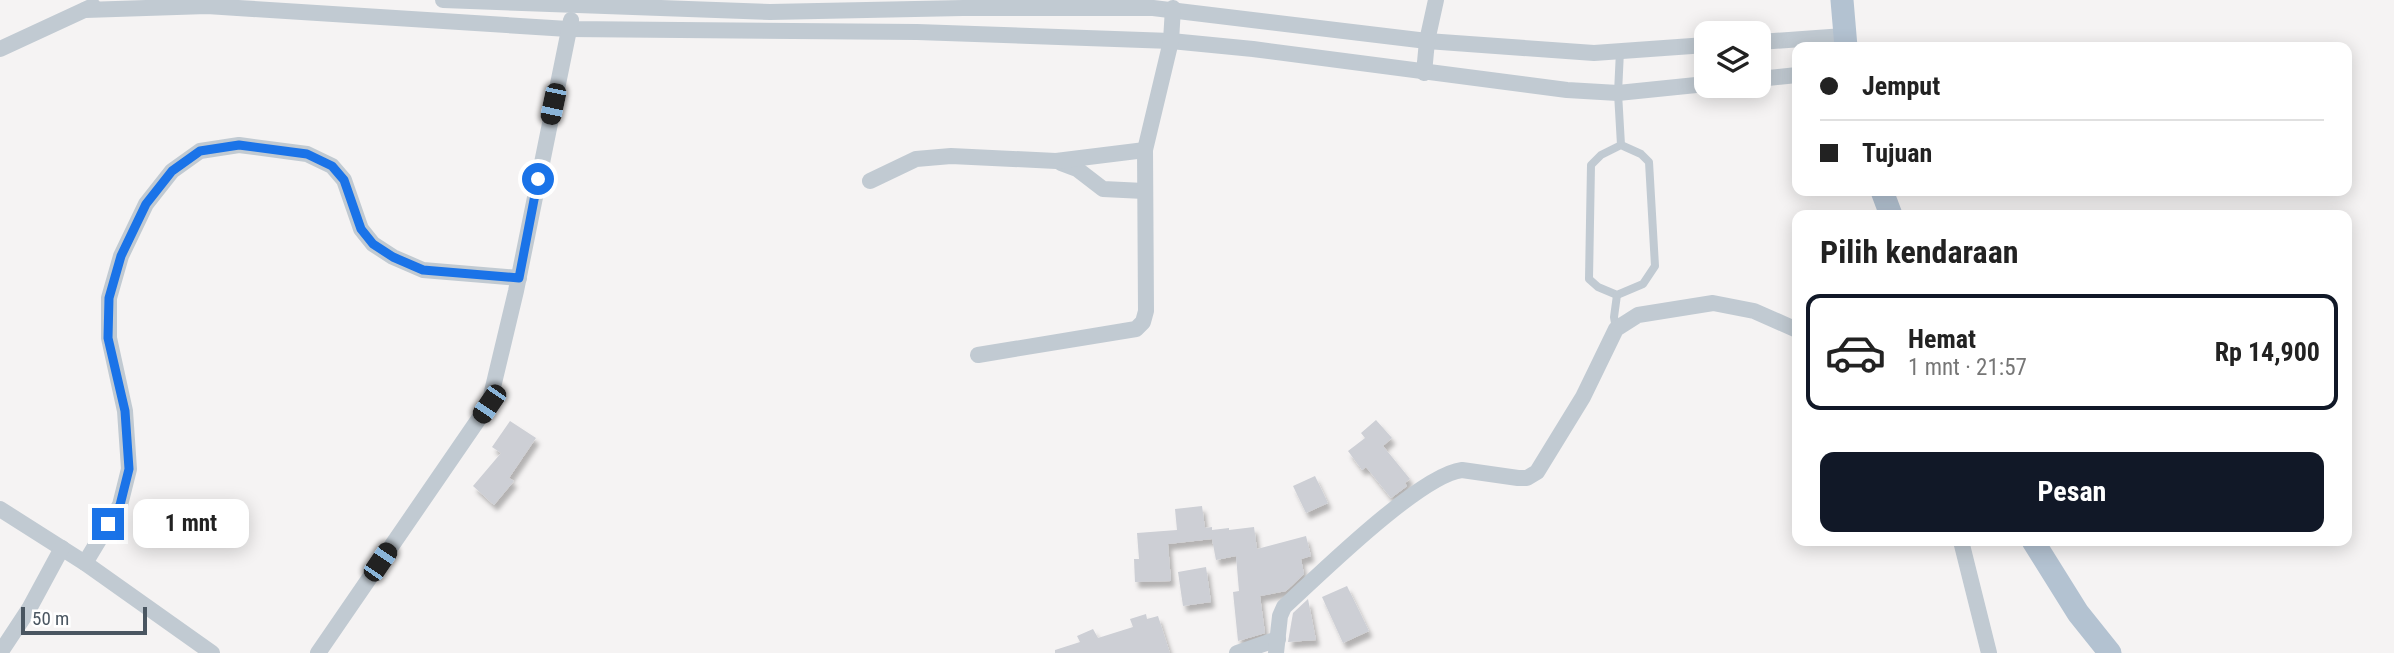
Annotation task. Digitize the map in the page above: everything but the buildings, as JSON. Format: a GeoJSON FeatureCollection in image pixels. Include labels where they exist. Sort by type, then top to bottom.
{"type":"FeatureCollection","features":[{"type":"Feature","properties":{"kind":"main road"},"geometry":{"type":"LineString","coordinates":[[1842,0],[1845,42]]}},
{"type":"Feature","properties":{"kind":"main road"},"geometry":{"type":"LineString","coordinates":[[2036,546],[2078,613],[2110,653]]}},
{"type":"Feature","properties":{"kind":"street"},"geometry":{"type":"LineString","coordinates":[[0,49],[109,0]]}},
{"type":"Feature","properties":{"kind":"street"},"geometry":{"type":"LineString","coordinates":[[443,0],[770,12],[963,4],[1154,4],[1427,41],[1594,53],[1694,47]]}},
{"type":"Feature","properties":{"kind":"street"},"geometry":{"type":"LineString","coordinates":[[1424,73],[1427,41],[1436,0]]}},
{"type":"Feature","properties":{"kind":"street"},"geometry":{"type":"LineString","coordinates":[[318,653],[489,404],[519,278],[573,3]]}},
{"type":"Feature","properties":{"kind":"street"},"geometry":{"type":"LineString","coordinates":[[85,10],[207,6],[568,29],[917,32],[1171,41],[1253,49],[1567,90],[1618,93],[1694,85]]}},
{"type":"Feature","properties":{"kind":"street"},"geometry":{"type":"LineString","coordinates":[[978,355],[1136,329],[1143,322],[1146,312],[1145,150],[1171,41],[1173,8]]}},
{"type":"Feature","properties":{"kind":"street"},"geometry":{"type":"LineString","coordinates":[[1771,42],[1845,42]]}},
{"type":"Feature","properties":{"kind":"street"},"geometry":{"type":"LineString","coordinates":[[1771,78],[1792,76]]}},
{"type":"Feature","properties":{"kind":"street"},"geometry":{"type":"LineString","coordinates":[[85,563],[120,505],[129,469],[125,411],[108,338],[109,298],[121,256],[146,204],[172,171],[200,151],[239,145],[307,154],[332,166],[344,180],[361,229],[373,244],[393,257],[423,270],[519,278]]}},
{"type":"Feature","properties":{"kind":"street"},"geometry":{"type":"LineString","coordinates":[[870,181],[916,159],[951,156],[1056,161],[1145,150]]}},
{"type":"Feature","properties":{"kind":"street"},"geometry":{"type":"LineString","coordinates":[[1056,161],[1077,169],[1103,189],[1144,191]]}},
{"type":"Feature","properties":{"kind":"street"},"geometry":{"type":"LineString","coordinates":[[1237,653],[1277,646],[1280,616],[1284,607],[1398,506],[1425,486],[1452,471],[1518,478],[1527,478],[1538,472],[1583,397],[1616,328],[1638,315],[1713,303],[1754,311],[1792,328]]}},
{"type":"Feature","properties":{"kind":"street"},"geometry":{"type":"LineString","coordinates":[[0,509],[85,563],[212,653]]}},
{"type":"Feature","properties":{"kind":"street"},"geometry":{"type":"LineString","coordinates":[[1962,546],[1989,653]]}},
{"type":"Feature","properties":{"kind":"street"},"geometry":{"type":"LineString","coordinates":[[0,653],[29,610],[62,548]]}},
{"type":"Feature","properties":{"kind":"lane"},"geometry":{"type":"LineString","coordinates":[[1620,51],[1618,93],[1621,145]]}},
{"type":"Feature","properties":{"kind":"lane"},"geometry":{"type":"LineString","coordinates":[[1621,145],[1641,154],[1649,162],[1656,266],[1643,284],[1617,295],[1598,287],[1589,279],[1591,165],[1601,155],[1621,145]]}},
{"type":"Feature","properties":{"kind":"lane"},"geometry":{"type":"LineString","coordinates":[[1616,328],[1614,317],[1617,295]]}},
{"type":"Feature","properties":{"kind":"route"},"geometry":{"type":"LineString","coordinates":[[108,524],[120,505],[129,469],[125,411],[108,338],[109,298],[121,256],[146,204],[172,171],[200,151],[239,145],[307,154],[332,166],[344,180],[361,229],[373,244],[393,257],[423,270],[519,278],[538,179]]}}]}
